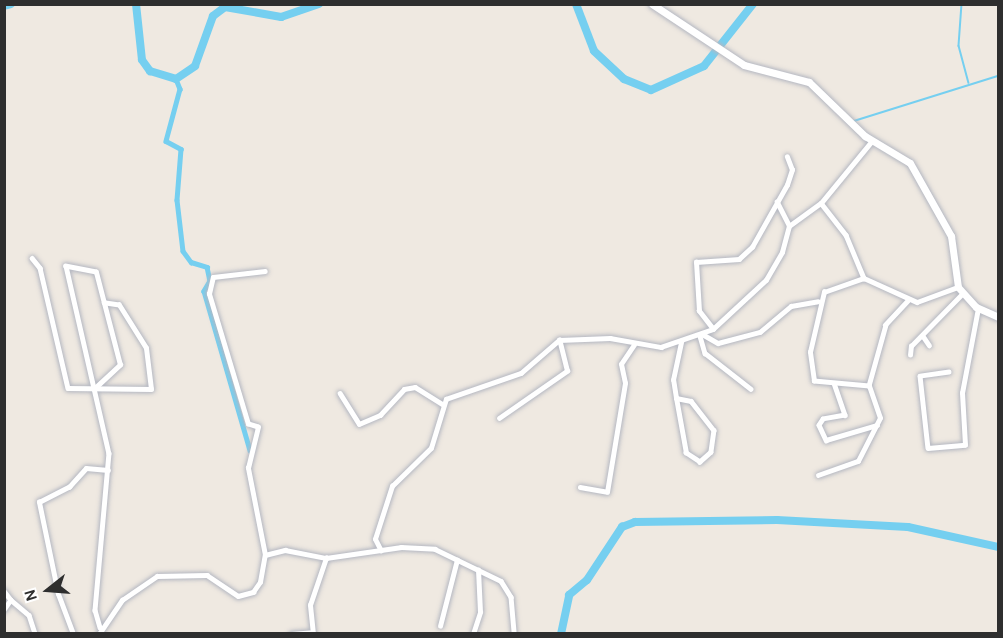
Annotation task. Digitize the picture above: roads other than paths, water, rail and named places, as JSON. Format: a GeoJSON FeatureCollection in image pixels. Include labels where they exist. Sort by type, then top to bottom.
{"type":"FeatureCollection","features":[{"type":"Feature","properties":{"kind":"street"},"geometry":{"type":"LineString","coordinates":[[652,4],[724,54],[756,70],[809,82],[872,141],[895,151],[918,171],[951,236],[958,287],[962,294],[978,308],[999,317]]}},
{"type":"Feature","properties":{"kind":"street"},"geometry":{"type":"LineString","coordinates":[[664,11],[669,4]]}},
{"type":"Feature","properties":{"kind":"street"},"geometry":{"type":"LineString","coordinates":[[442,404],[521,373],[560,340],[610,338],[634,345],[681,342],[702,336],[713,329],[766,280],[789,226],[821,203],[872,141]]}},
{"type":"Feature","properties":{"kind":"street"},"geometry":{"type":"LineString","coordinates":[[713,329],[699,311],[696,262],[739,259],[753,247],[792,170],[787,157]]}},
{"type":"Feature","properties":{"kind":"street"},"geometry":{"type":"LineString","coordinates":[[777,202],[789,226]]}},
{"type":"Feature","properties":{"kind":"street"},"geometry":{"type":"LineString","coordinates":[[821,203],[846,235],[864,278],[908,301]]}},
{"type":"Feature","properties":{"kind":"street"},"geometry":{"type":"LineString","coordinates":[[32,258],[40,268],[68,388],[153,386],[146,348],[132,323],[119,305],[104,303]]}},
{"type":"Feature","properties":{"kind":"street"},"geometry":{"type":"LineString","coordinates":[[96,387],[120,365],[96,272],[66,266],[96,387],[108,470],[95,610],[100,627],[99,633]]}},
{"type":"Feature","properties":{"kind":"street"},"geometry":{"type":"LineString","coordinates":[[100,627],[122,600],[157,576],[193,572],[238,596],[253,592],[265,555],[248,468],[258,427],[248,424],[209,294],[213,277],[265,272]]}},
{"type":"Feature","properties":{"kind":"street"},"geometry":{"type":"LineString","coordinates":[[818,476],[858,461],[877,425],[876,395],[869,386],[814,381],[810,375],[818,301],[824,292],[864,278]]}},
{"type":"Feature","properties":{"kind":"street"},"geometry":{"type":"LineString","coordinates":[[869,386],[886,325],[908,301],[958,287]]}},
{"type":"Feature","properties":{"kind":"street"},"geometry":{"type":"LineString","coordinates":[[910,356],[911,346],[962,294]]}},
{"type":"Feature","properties":{"kind":"street"},"geometry":{"type":"LineString","coordinates":[[702,336],[718,343],[760,332],[791,306],[818,301]]}},
{"type":"Feature","properties":{"kind":"street"},"geometry":{"type":"LineString","coordinates":[[949,372],[920,376],[928,448],[965,445],[962,393],[978,308]]}},
{"type":"Feature","properties":{"kind":"street"},"geometry":{"type":"LineString","coordinates":[[702,336],[705,353],[752,389]]}},
{"type":"Feature","properties":{"kind":"street"},"geometry":{"type":"LineString","coordinates":[[923,336],[929,345]]}},
{"type":"Feature","properties":{"kind":"street"},"geometry":{"type":"LineString","coordinates":[[500,418],[567,371],[560,340]]}},
{"type":"Feature","properties":{"kind":"street"},"geometry":{"type":"LineString","coordinates":[[676,398],[691,401],[714,430],[711,452],[700,462],[686,453],[676,398],[673,380],[681,342]]}},
{"type":"Feature","properties":{"kind":"street"},"geometry":{"type":"LineString","coordinates":[[580,487],[607,492],[625,383],[621,364],[634,345]]}},
{"type":"Feature","properties":{"kind":"street"},"geometry":{"type":"LineString","coordinates":[[834,383],[845,416],[823,419],[819,425],[826,440],[877,425]]}},
{"type":"Feature","properties":{"kind":"street"},"geometry":{"type":"LineString","coordinates":[[340,393],[358,424],[380,415],[404,388],[415,387],[442,404]]}},
{"type":"Feature","properties":{"kind":"street"},"geometry":{"type":"LineString","coordinates":[[381,552],[375,539],[392,486],[431,448],[442,404]]}},
{"type":"Feature","properties":{"kind":"street"},"geometry":{"type":"LineString","coordinates":[[73,633],[58,594],[39,502],[69,487],[86,468],[108,470]]}},
{"type":"Feature","properties":{"kind":"street"},"geometry":{"type":"LineString","coordinates":[[265,555],[285,550],[326,558],[435,549],[501,581],[511,597],[514,633]]}},
{"type":"Feature","properties":{"kind":"street"},"geometry":{"type":"LineString","coordinates":[[291,633],[312,633],[310,605],[326,558]]}},
{"type":"Feature","properties":{"kind":"street"},"geometry":{"type":"LineString","coordinates":[[440,626],[457,560]]}},
{"type":"Feature","properties":{"kind":"street"},"geometry":{"type":"LineString","coordinates":[[473,633],[480,612],[478,570]]}},
{"type":"Feature","properties":{"kind":"street"},"geometry":{"type":"LineString","coordinates":[[4,591],[29,615],[35,633]]}},
{"type":"Feature","properties":{"kind":"street"},"geometry":{"type":"LineString","coordinates":[[4,610],[11,600]]}},
{"type":"Feature","properties":{"kind":"waterway"},"geometry":{"type":"LineString","coordinates":[[4,6],[11,4]]}},
{"type":"Feature","properties":{"kind":"waterway"},"geometry":{"type":"LineString","coordinates":[[136,4],[142,60],[150,71],[176,79],[195,66],[213,16],[225,7],[281,17],[319,4]]}},
{"type":"Feature","properties":{"kind":"waterway"},"geometry":{"type":"LineString","coordinates":[[576,4],[594,51],[624,79],[651,90],[704,66],[753,4]]}},
{"type":"Feature","properties":{"kind":"waterway"},"geometry":{"type":"LineString","coordinates":[[962,4],[959,46],[969,83]]}},
{"type":"Feature","properties":{"kind":"waterway"},"geometry":{"type":"LineString","coordinates":[[854,121],[998,76]]}},
{"type":"Feature","properties":{"kind":"waterway"},"geometry":{"type":"LineString","coordinates":[[176,79],[180,89],[166,141],[181,149],[177,200],[183,251],[191,262],[207,267],[210,281],[204,291],[250,450]]}},
{"type":"Feature","properties":{"kind":"waterway"},"geometry":{"type":"LineString","coordinates":[[561,634],[569,595],[587,580],[622,527],[635,522],[777,520],[908,527],[998,547]]}}]}
